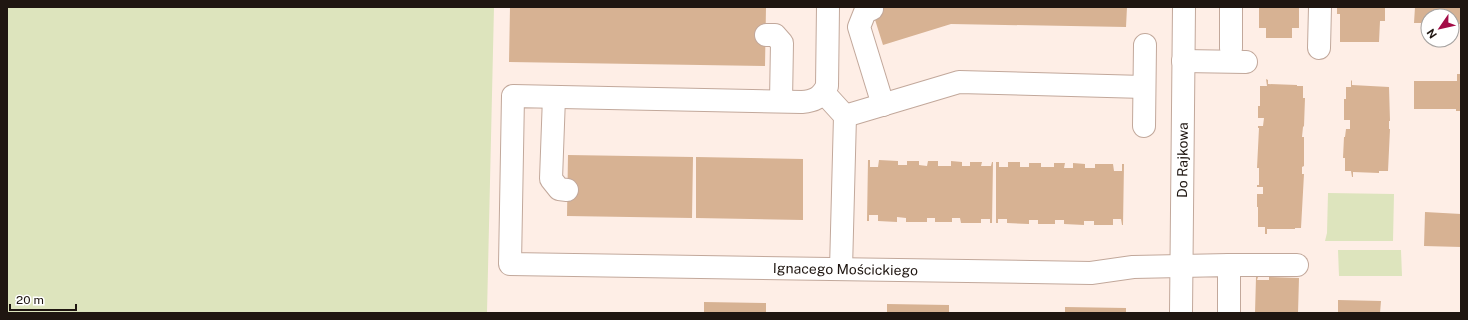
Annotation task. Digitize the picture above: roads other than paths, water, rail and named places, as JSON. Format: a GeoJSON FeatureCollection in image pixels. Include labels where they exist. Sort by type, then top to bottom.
{"type":"FeatureCollection","features":[{"type":"Feature","properties":{"kind":"street"},"geometry":{"type":"LineString","coordinates":[[567,190],[559,190],[552,179],[554,97],[812,101],[819,98],[824,93],[827,86],[828,7]]}},
{"type":"Feature","properties":{"kind":"street","name":"Do Rajkowa"},"geometry":{"type":"LineString","coordinates":[[1181,313],[1184,7]]}},
{"type":"Feature","properties":{"kind":"street"},"geometry":{"type":"LineString","coordinates":[[1231,7],[1231,48]]}},
{"type":"Feature","properties":{"kind":"street"},"geometry":{"type":"LineString","coordinates":[[1319,48],[1320,7]]}},
{"type":"Feature","properties":{"kind":"street"},"geometry":{"type":"LineString","coordinates":[[872,10],[865,12],[858,27],[883,105]]}},
{"type":"Feature","properties":{"kind":"street"},"geometry":{"type":"LineString","coordinates":[[766,35],[775,35],[782,43],[781,101]]}},
{"type":"Feature","properties":{"kind":"street"},"geometry":{"type":"LineString","coordinates":[[1144,126],[1145,45]]}},
{"type":"Feature","properties":{"kind":"street"},"geometry":{"type":"LineString","coordinates":[[1183,61],[1246,62]]}},
{"type":"Feature","properties":{"kind":"street"},"geometry":{"type":"LineString","coordinates":[[845,116],[958,82],[1144,87]]}},
{"type":"Feature","properties":{"kind":"street"},"geometry":{"type":"LineString","coordinates":[[824,93],[845,116],[841,269]]}},
{"type":"Feature","properties":{"kind":"street","name":"Ignacego Mościckiego"},"geometry":{"type":"LineString","coordinates":[[554,97],[513,96],[510,264],[1091,273],[1133,267],[1297,265]]}},
{"type":"Feature","properties":{"kind":"street"},"geometry":{"type":"LineString","coordinates":[[1229,265],[1229,313]]}}]}
